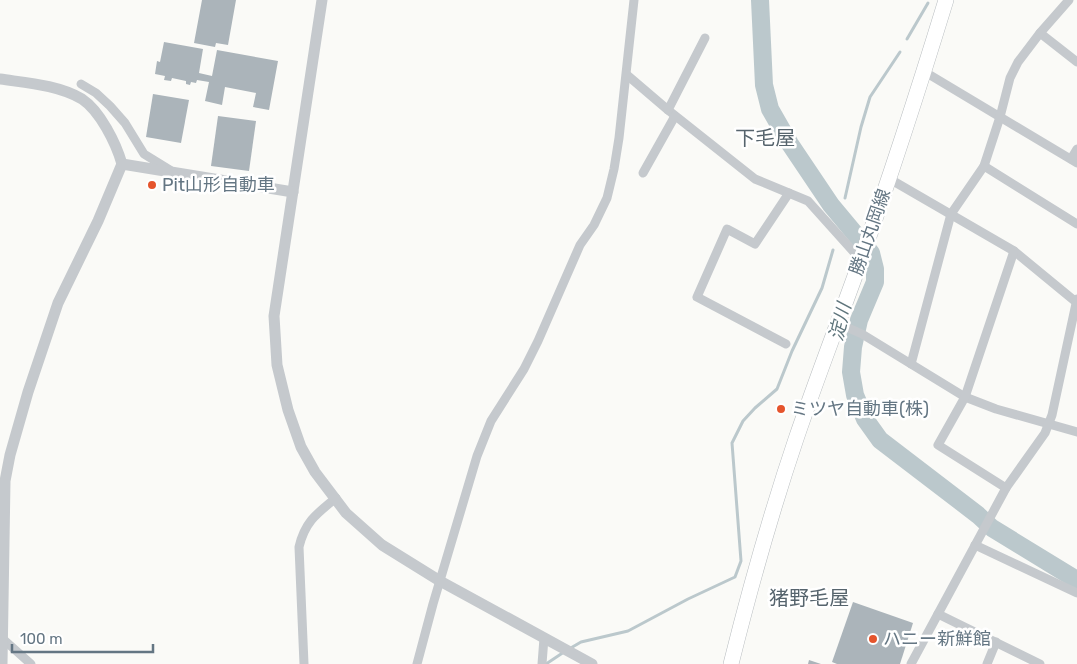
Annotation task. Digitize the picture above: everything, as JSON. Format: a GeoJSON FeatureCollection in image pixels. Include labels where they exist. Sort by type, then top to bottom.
{"type":"FeatureCollection","features":[{"type":"Feature","properties":{"kind":"main road","name":"勝山丸岡線"},"geometry":{"type":"LineString","coordinates":[[731,664],[770,522],[796,438],[841,325],[861,257],[925,72],[946,0]]}},
{"type":"Feature","properties":{"kind":"street"},"geometry":{"type":"LineString","coordinates":[[322,0],[274,316],[277,365],[288,410],[302,447],[315,472],[346,513],[382,545],[440,580],[592,664]]}},
{"type":"Feature","properties":{"kind":"street"},"geometry":{"type":"LineString","coordinates":[[417,664],[477,456],[491,421],[524,369],[580,245],[594,225],[607,198],[614,169],[634,0]]}},
{"type":"Feature","properties":{"kind":"street"},"geometry":{"type":"LineString","coordinates":[[911,364],[951,214],[984,166],[1010,78],[1018,62],[1069,0]]}},
{"type":"Feature","properties":{"kind":"street"},"geometry":{"type":"LineString","coordinates":[[1040,33],[1077,62]]}},
{"type":"Feature","properties":{"kind":"street"},"geometry":{"type":"LineString","coordinates":[[668,110],[705,38]]}},
{"type":"Feature","properties":{"kind":"street"},"geometry":{"type":"LineString","coordinates":[[925,72],[1074,161],[1077,149]]}},
{"type":"Feature","properties":{"kind":"street"},"geometry":{"type":"LineString","coordinates":[[626,75],[755,179],[808,201],[861,257]]}},
{"type":"Feature","properties":{"kind":"street"},"geometry":{"type":"LineString","coordinates":[[0,80],[64,91],[83,100],[110,134],[122,164],[98,221],[58,303],[28,392],[10,455],[5,482],[2,664]]}},
{"type":"Feature","properties":{"kind":"street"},"geometry":{"type":"LineString","coordinates":[[81,84],[110,106],[125,123],[144,154],[170,170]]}},
{"type":"Feature","properties":{"kind":"street"},"geometry":{"type":"LineString","coordinates":[[643,173],[675,116]]}},
{"type":"Feature","properties":{"kind":"street"},"geometry":{"type":"LineString","coordinates":[[122,164],[170,170],[294,192]]}},
{"type":"Feature","properties":{"kind":"street"},"geometry":{"type":"LineString","coordinates":[[984,166],[1077,224]]}},
{"type":"Feature","properties":{"kind":"street"},"geometry":{"type":"LineString","coordinates":[[888,178],[1014,252],[1076,300],[1052,415],[1045,433],[1006,488],[911,664]]}},
{"type":"Feature","properties":{"kind":"street"},"geometry":{"type":"LineString","coordinates":[[786,344],[698,297],[727,229],[755,244],[789,193]]}},
{"type":"Feature","properties":{"kind":"street"},"geometry":{"type":"LineString","coordinates":[[1006,488],[938,444],[964,397],[1014,252]]}},
{"type":"Feature","properties":{"kind":"street"},"geometry":{"type":"LineString","coordinates":[[841,325],[862,334],[964,397],[996,409],[1077,432]]}},
{"type":"Feature","properties":{"kind":"street"},"geometry":{"type":"LineString","coordinates":[[304,664],[299,547],[308,522],[336,498]]}},
{"type":"Feature","properties":{"kind":"street"},"geometry":{"type":"LineString","coordinates":[[975,545],[1077,593]]}},
{"type":"Feature","properties":{"kind":"street"},"geometry":{"type":"LineString","coordinates":[[938,614],[1040,664]]}},
{"type":"Feature","properties":{"kind":"street"},"geometry":{"type":"LineString","coordinates":[[542,664],[544,638]]}},
{"type":"Feature","properties":{"kind":"street"},"geometry":{"type":"LineString","coordinates":[[3,639],[31,664]]}},
{"type":"Feature","properties":{"kind":"street"},"geometry":{"type":"LineString","coordinates":[[987,664],[996,642]]}},
{"type":"Feature","properties":{"kind":"building"},"geometry":{"type":"Polygon","coordinates":[[[202,0],[236,0],[228,45],[216,43],[215,47],[194,43],[202,0]]]}},
{"type":"Feature","properties":{"kind":"building"},"geometry":{"type":"Polygon","coordinates":[[[164,42],[203,49],[199,73],[212,76],[217,50],[278,61],[269,110],[253,107],[256,93],[225,87],[222,105],[205,101],[209,82],[197,80],[196,83],[191,82],[190,85],[186,84],[186,81],[172,78],[171,81],[164,80],[165,76],[155,74],[157,61],[160,62],[164,42]]]}},
{"type":"Feature","properties":{"kind":"building"},"geometry":{"type":"Polygon","coordinates":[[[153,94],[189,100],[181,143],[146,137],[153,94]]]}},
{"type":"Feature","properties":{"kind":"building"},"geometry":{"type":"Polygon","coordinates":[[[218,116],[256,121],[249,171],[211,166],[218,116]]]}},
{"type":"Feature","properties":{"kind":"building"},"geometry":{"type":"Polygon","coordinates":[[[853,602],[913,623],[900,664],[837,664],[832,662],[853,602]]]}},
{"type":"Feature","properties":{"kind":"building"},"geometry":{"type":"Polygon","coordinates":[[[809,660],[821,664],[808,664],[809,660]]]}},
{"type":"Feature","properties":{"kind":"waterway","name":"淀川"},"geometry":{"type":"LineString","coordinates":[[760,0],[764,85],[770,109],[790,144],[831,205],[871,253],[875,269],[875,282],[859,320],[853,347],[851,372],[855,395],[865,419],[880,440],[978,515],[992,528],[1077,580]]}},
{"type":"Feature","properties":{"kind":"waterway"},"geometry":{"type":"LineString","coordinates":[[907,39],[928,3]]}},
{"type":"Feature","properties":{"kind":"waterway"},"geometry":{"type":"LineString","coordinates":[[845,198],[861,127],[870,97],[900,52]]}},
{"type":"Feature","properties":{"kind":"waterway"},"geometry":{"type":"LineString","coordinates":[[569,649],[581,642],[628,631],[688,599],[735,577],[741,561],[732,443],[743,421],[777,389],[792,351],[822,288],[833,250]]}},
{"type":"Feature","properties":{"kind":"waterway"},"geometry":{"type":"LineString","coordinates":[[546,664],[564,652]]}},
{"type":"Feature","properties":{"kind":"place","name":"Pit山形自動車"},"geometry":{"type":"Point","coordinates":[152,185]}},
{"type":"Feature","properties":{"kind":"place","name":"ミツヤ自動車(株)"},"geometry":{"type":"Point","coordinates":[781,409]}},
{"type":"Feature","properties":{"kind":"place","name":"ハニー新鮮館"},"geometry":{"type":"Point","coordinates":[873,639]}},
{"type":"Feature","properties":{"kind":"district","name":"下毛屋"},"geometry":{"type":"Point","coordinates":[765,138]}},
{"type":"Feature","properties":{"kind":"district","name":"猪野毛屋"},"geometry":{"type":"Point","coordinates":[809,598]}}]}
